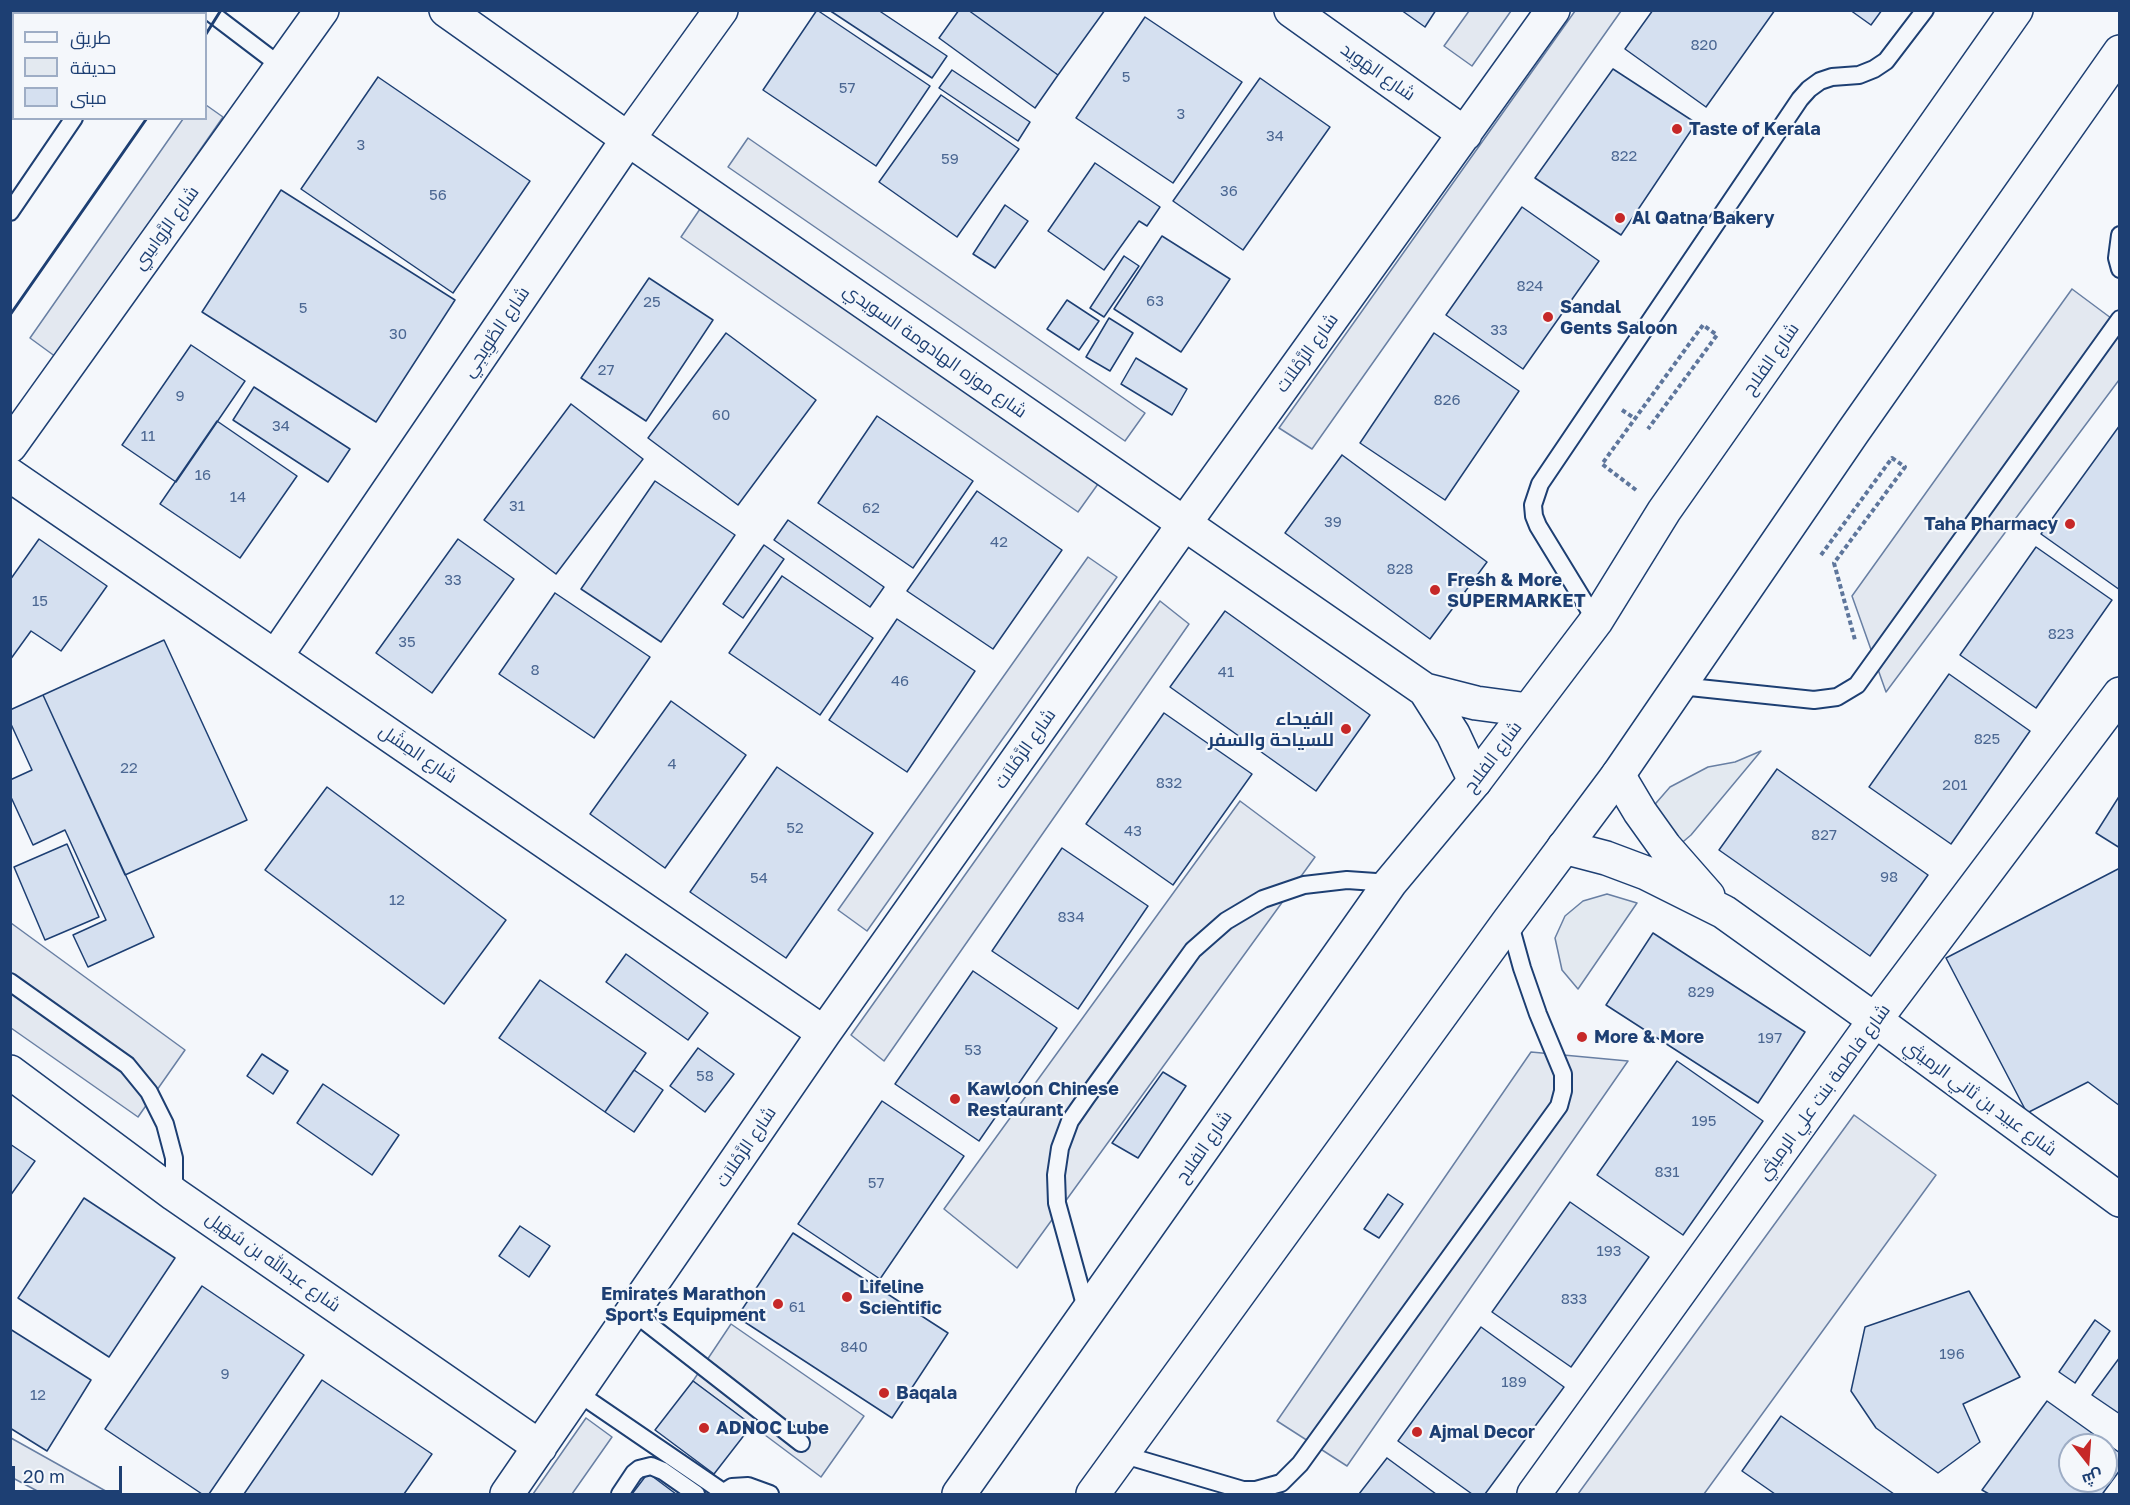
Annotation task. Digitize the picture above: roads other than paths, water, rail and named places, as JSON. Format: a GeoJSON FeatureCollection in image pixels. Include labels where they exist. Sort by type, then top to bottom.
{"type":"FeatureCollection","features":[{"type":"Feature","properties":{"kind":"street","name":"شارع الرَّواسِي"},"geometry":{"type":"LineString","coordinates":[[10,446],[322,10]]}},
{"type":"Feature","properties":{"kind":"street","name":"شارع موزه الهادومة السويدي"},"geometry":{"type":"LineString","coordinates":[[446,10],[628,139],[1425,690],[1476,703],[1528,710]]}},
{"type":"Feature","properties":{"kind":"street","name":"شارع الطْوِيجِي"},"geometry":{"type":"LineString","coordinates":[[276,657],[628,139],[721,10]]}},
{"type":"Feature","properties":{"kind":"street","name":"شارع الهَوِيد"},"geometry":{"type":"LineString","coordinates":[[1291,10],[1465,134]]}},
{"type":"Feature","properties":{"kind":"street","name":"شارع الرَّمْلاَت"},"geometry":{"type":"LineString","coordinates":[[507,1494],[825,1033],[1184,524],[1553,10]]}},
{"type":"Feature","properties":{"kind":"street","name":"شارع الفلاح"},"geometry":{"type":"LineString","coordinates":[[958,1494],[1390,883],[1475,781],[1596,621],[1664,511],[2016,10]]}},
{"type":"Feature","properties":{"kind":"street"},"geometry":{"type":"LineString","coordinates":[[1093,1494],[1509,921],[1618,775],[1853,432],[2120,52]]}},
{"type":"Feature","properties":{"kind":"street","name":"شارع المِشَل"},"geometry":{"type":"LineString","coordinates":[[10,475],[825,1033]]}},
{"type":"Feature","properties":{"kind":"street","name":"شارع موزه الهادومة السويدي"},"geometry":{"type":"LineString","coordinates":[[1425,690],[1453,734],[1475,781]]}},
{"type":"Feature","properties":{"kind":"street","name":"شارع فاطمة بنت علي الرميثي"},"geometry":{"type":"LineString","coordinates":[[1534,1494],[1875,1020],[2120,694]]}},
{"type":"Feature","properties":{"kind":"street","name":"شارع عبيد بن ثاني الرميثي"},"geometry":{"type":"LineString","coordinates":[[1618,775],[1640,812],[1665,847],[1724,912]]}},
{"type":"Feature","properties":{"kind":"street","name":"شارع عبيد بن ثاني الرميثي"},"geometry":{"type":"LineString","coordinates":[[1564,847],[1606,858],[1646,873],[1724,912],[2120,1200]]}},
{"type":"Feature","properties":{"kind":"street","name":"شارع عبدالله بن سُهَيل"},"geometry":{"type":"LineString","coordinates":[[10,1072],[174,1194],[540,1447]]}},
{"type":"Feature","properties":{"kind":"lane"},"geometry":{"type":"LineString","coordinates":[[207,10],[282,67]]}},
{"type":"Feature","properties":{"kind":"lane"},"geometry":{"type":"LineString","coordinates":[[1596,621],[1538,526],[1533,505],[1540,484],[1800,99],[1820,81],[1832,76],[1859,75],[1886,61],[1925,10]]}},
{"type":"Feature","properties":{"kind":"lane"},"geometry":{"type":"LineString","coordinates":[[10,212],[73,120]]}},
{"type":"Feature","properties":{"kind":"lane"},"geometry":{"type":"LineString","coordinates":[[2120,235],[2117,258],[2120,269]]}},
{"type":"Feature","properties":{"kind":"lane"},"geometry":{"type":"LineString","coordinates":[[1680,686],[1814,700],[1825,700],[1847,692],[1864,676],[2120,319]]}},
{"type":"Feature","properties":{"kind":"lane"},"geometry":{"type":"LineString","coordinates":[[1087,1312],[1057,1203],[1056,1175],[1060,1148],[1070,1121],[1086,1098],[1193,950],[1226,921],[1263,899],[1304,885],[1347,880],[1390,883]]}},
{"type":"Feature","properties":{"kind":"lane"},"geometry":{"type":"LineString","coordinates":[[1120,1454],[1227,1491],[1256,1490],[1281,1483],[1291,1474],[1559,1106],[1563,1091],[1563,1074],[1534,1005],[1509,921]]}},
{"type":"Feature","properties":{"kind":"lane"},"geometry":{"type":"LineString","coordinates":[[10,982],[127,1065],[149,1092],[165,1124],[174,1158],[174,1194]]}},
{"type":"Feature","properties":{"kind":"lane"},"geometry":{"type":"LineString","coordinates":[[633,1312],[801,1443]]}},
{"type":"Feature","properties":{"kind":"lane"},"geometry":{"type":"LineString","coordinates":[[578,1393],[722,1493],[732,1487],[748,1486],[769,1494]]}},
{"type":"Feature","properties":{"kind":"lane"},"geometry":{"type":"LineString","coordinates":[[620,1494],[634,1473],[651,1466],[663,1471],[696,1494]]}},
{"type":"Feature","properties":{"kind":"place","name":"Taste of Kerala"},"geometry":{"type":"Point","coordinates":[1677,129]}},
{"type":"Feature","properties":{"kind":"place","name":"Al Qatna Bakery"},"geometry":{"type":"Point","coordinates":[1620,218]}},
{"type":"Feature","properties":{"kind":"place","name":"Sandal Gents Saloon"},"geometry":{"type":"Point","coordinates":[1548,317]}},
{"type":"Feature","properties":{"kind":"place","name":"Taha Pharmacy"},"geometry":{"type":"Point","coordinates":[2070,524]}},
{"type":"Feature","properties":{"kind":"place","name":"Fresh & More SUPERMARKET"},"geometry":{"type":"Point","coordinates":[1435,590]}},
{"type":"Feature","properties":{"kind":"place","name":"الفيحاء للسياحة والسفر"},"geometry":{"type":"Point","coordinates":[1346,729]}},
{"type":"Feature","properties":{"kind":"place","name":"More & More"},"geometry":{"type":"Point","coordinates":[1582,1037]}},
{"type":"Feature","properties":{"kind":"place","name":"Kawloon Chinese Restaurant"},"geometry":{"type":"Point","coordinates":[955,1099]}},
{"type":"Feature","properties":{"kind":"place","name":"Lifeline Scientific"},"geometry":{"type":"Point","coordinates":[847,1297]}},
{"type":"Feature","properties":{"kind":"place","name":"Emirates Marathon Sport's Equipment"},"geometry":{"type":"Point","coordinates":[778,1304]}},
{"type":"Feature","properties":{"kind":"place","name":"Baqala"},"geometry":{"type":"Point","coordinates":[884,1393]}},
{"type":"Feature","properties":{"kind":"place","name":"ADNOC Lube"},"geometry":{"type":"Point","coordinates":[704,1428]}},
{"type":"Feature","properties":{"kind":"place","name":"Ajmal Decor"},"geometry":{"type":"Point","coordinates":[1417,1432]}}]}
